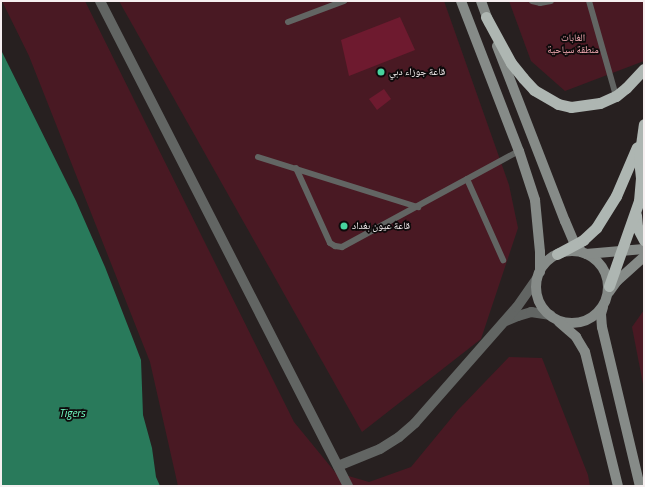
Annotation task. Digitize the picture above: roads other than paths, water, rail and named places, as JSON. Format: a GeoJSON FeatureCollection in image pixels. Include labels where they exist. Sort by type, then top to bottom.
{"type":"FeatureCollection","features":[{"type":"Feature","properties":{"kind":"highway"},"geometry":{"type":"LineString","coordinates":[[486,17],[511,63],[534,90],[558,104],[571,107],[600,103],[616,96],[640,75],[644,69]]}},
{"type":"Feature","properties":{"kind":"highway"},"geometry":{"type":"LineString","coordinates":[[558,254],[581,250],[583,240],[596,228],[606,214],[616,196],[640,140],[644,124]]}},
{"type":"Feature","properties":{"kind":"highway"},"geometry":{"type":"LineString","coordinates":[[607,296],[621,251],[637,210],[641,190],[640,140]]}},
{"type":"Feature","properties":{"kind":"highway"},"geometry":{"type":"LineString","coordinates":[[637,210],[637,227],[644,240]]}},
{"type":"Feature","properties":{"kind":"main road"},"geometry":{"type":"LineString","coordinates":[[461,1],[519,151],[535,200],[540,252],[536,290],[539,301],[545,311],[576,337],[585,352],[618,486]]}},
{"type":"Feature","properties":{"kind":"main road"},"geometry":{"type":"LineString","coordinates":[[481,1],[486,17],[581,250],[598,261],[604,269],[607,296],[601,314],[602,327],[640,486]]}},
{"type":"Feature","properties":{"kind":"main road"},"geometry":{"type":"LineString","coordinates":[[581,250],[621,251],[644,249]]}},
{"type":"Feature","properties":{"kind":"main road"},"geometry":{"type":"LineString","coordinates":[[538,275],[549,259],[558,254]]}},
{"type":"Feature","properties":{"kind":"main road"},"geometry":{"type":"LineString","coordinates":[[553,317],[566,323],[577,323],[588,320],[598,313],[617,281],[644,258]]}},
{"type":"Feature","properties":{"kind":"street"},"geometry":{"type":"LineString","coordinates":[[100,1],[348,486]]}},
{"type":"Feature","properties":{"kind":"street"},"geometry":{"type":"LineString","coordinates":[[338,466],[380,448],[399,437],[415,423],[516,307],[538,275]]}},
{"type":"Feature","properties":{"kind":"street"},"geometry":{"type":"LineString","coordinates":[[500,326],[518,316],[531,312],[553,317]]}},
{"type":"Feature","properties":{"kind":"lane"},"geometry":{"type":"LineString","coordinates":[[288,22],[344,1]]}},
{"type":"Feature","properties":{"kind":"lane"},"geometry":{"type":"LineString","coordinates":[[532,1],[540,3],[551,1]]}},
{"type":"Feature","properties":{"kind":"lane"},"geometry":{"type":"LineString","coordinates":[[589,1],[616,96]]}},
{"type":"Feature","properties":{"kind":"lane"},"geometry":{"type":"LineString","coordinates":[[296,168],[327,237],[335,246],[342,247],[519,151]]}},
{"type":"Feature","properties":{"kind":"lane"},"geometry":{"type":"LineString","coordinates":[[258,156],[418,207]]}},
{"type":"Feature","properties":{"kind":"lane"},"geometry":{"type":"LineString","coordinates":[[467,179],[503,260]]}},
{"type":"Feature","properties":{"kind":"water","name":"Tigers"},"geometry":{"type":"Polygon","coordinates":[[[1,50],[76,201],[105,267],[141,360],[143,415],[152,448],[156,477],[160,486],[1,486],[1,50]]]}},
{"type":"Feature","properties":{"kind":"place","name":"قاعة جوزاء دبي"},"geometry":{"type":"Point","coordinates":[381,72]}},
{"type":"Feature","properties":{"kind":"place","name":"قاعة عيون بغداد"},"geometry":{"type":"Point","coordinates":[344,226]}},
{"type":"Feature","properties":{"kind":"park label","name":"الغابات منطقة سياحية"},"geometry":{"type":"Point","coordinates":[573,42]}}]}
